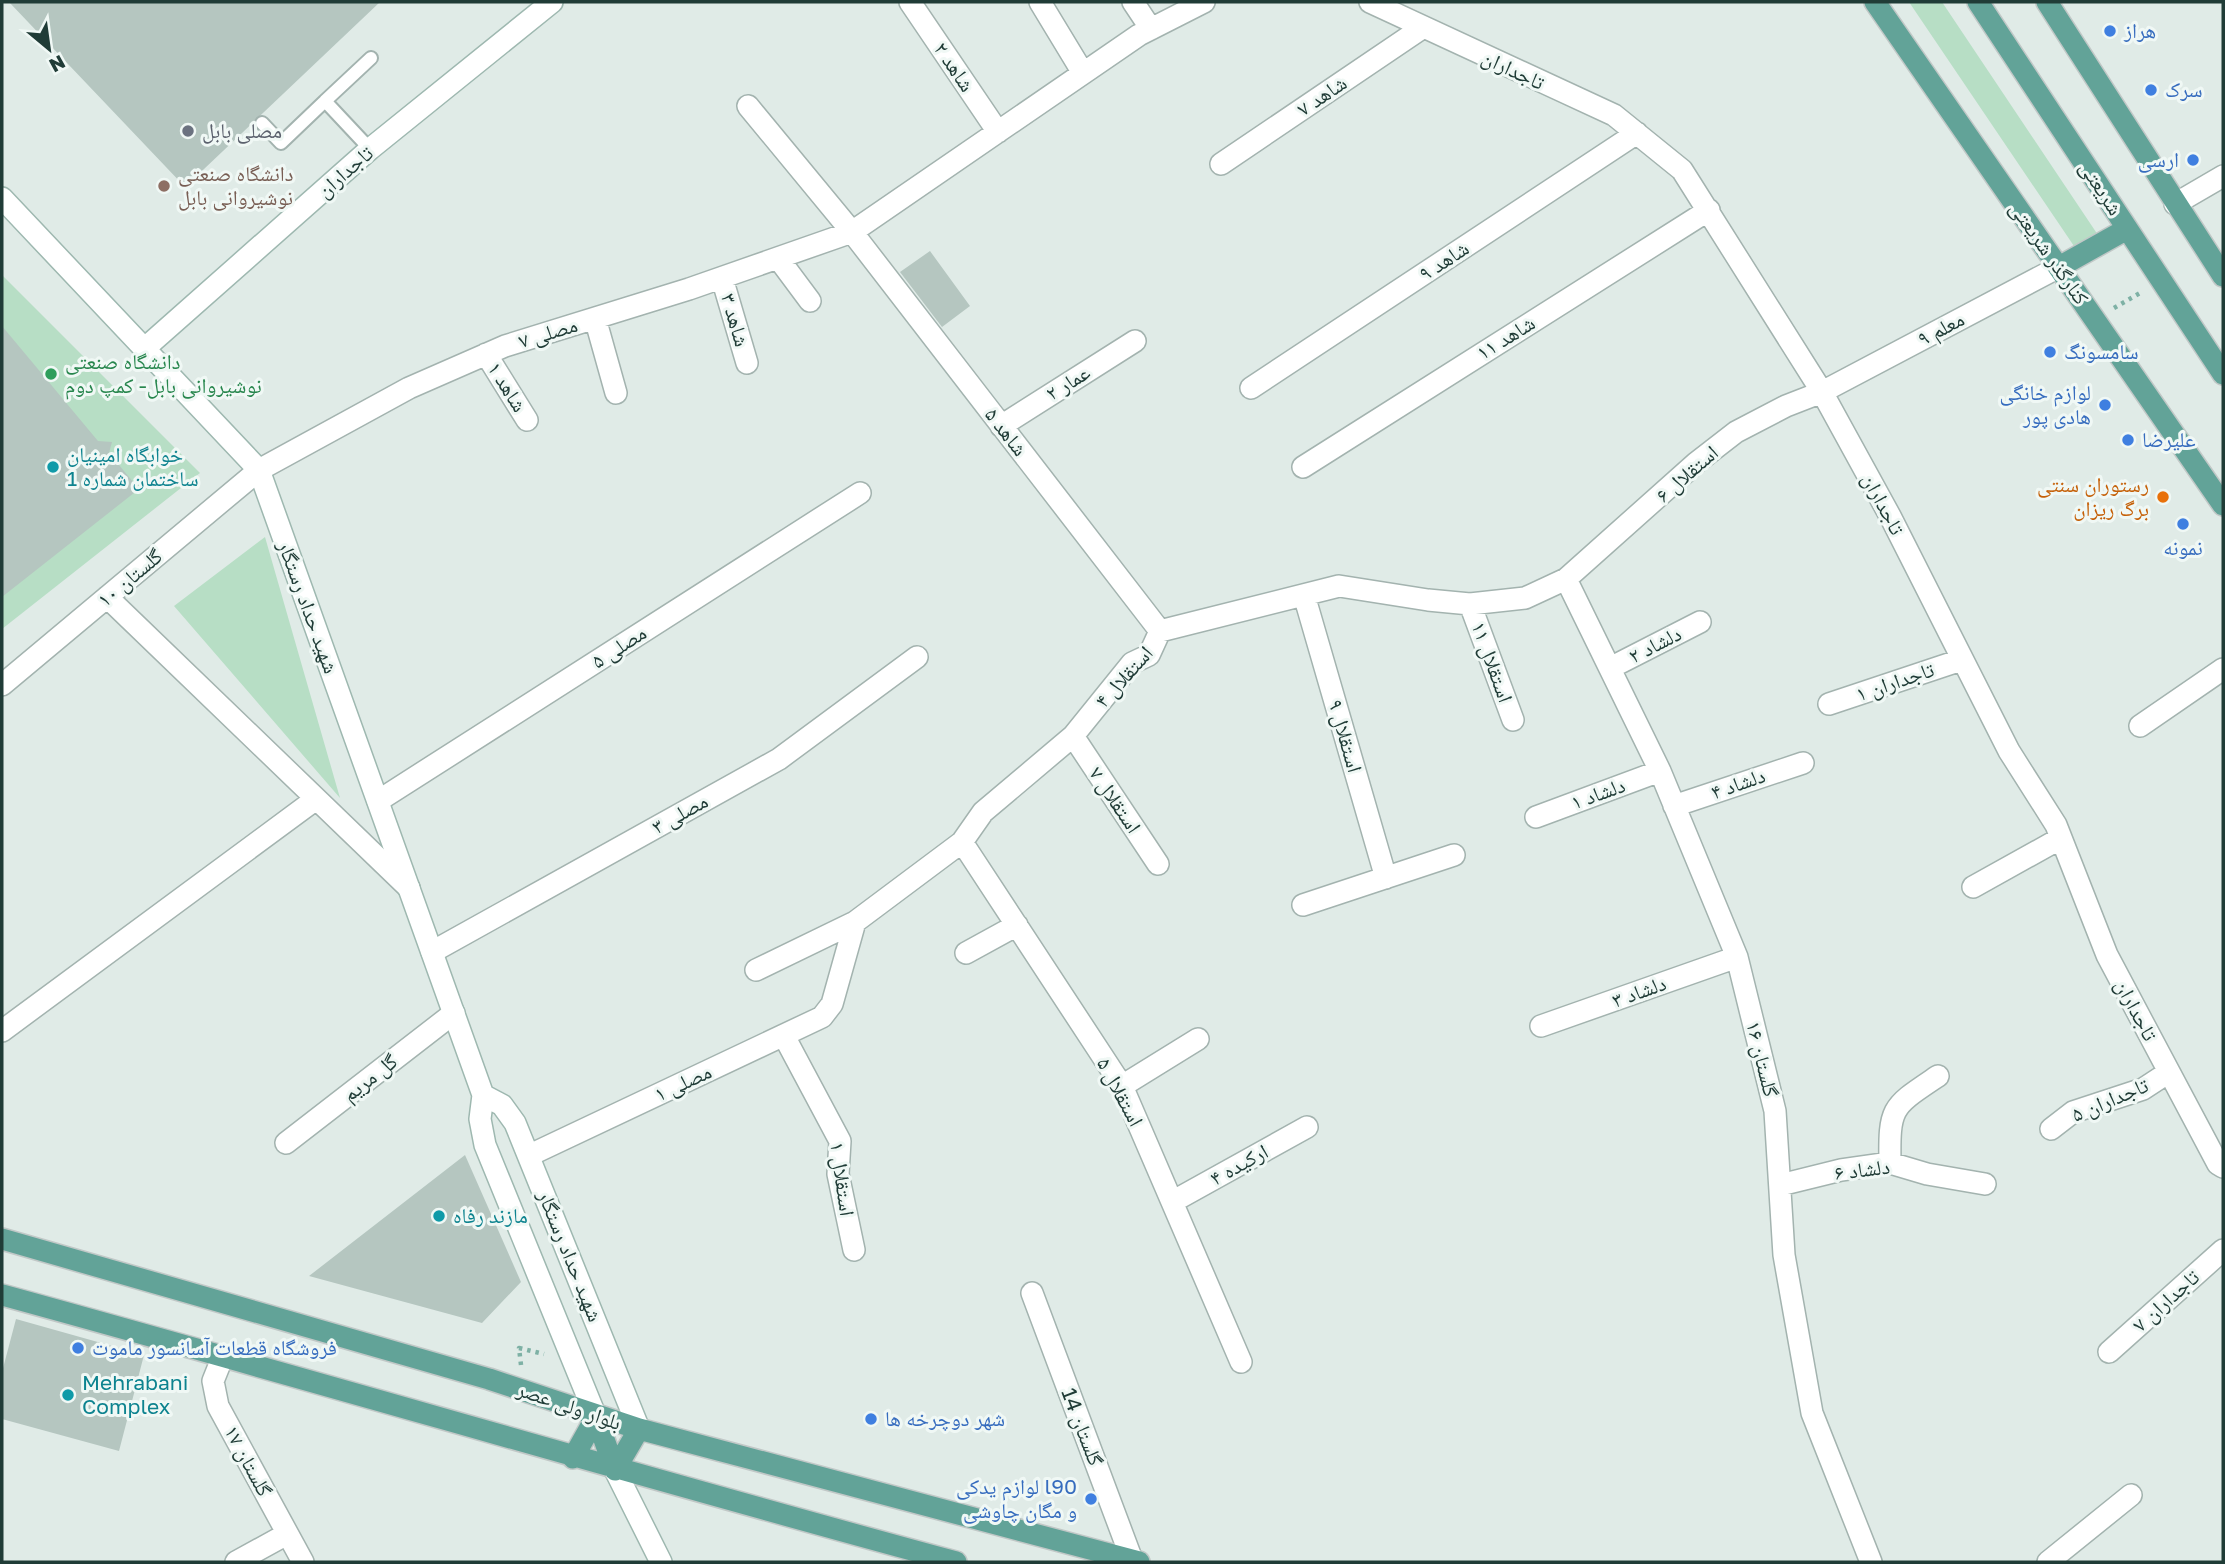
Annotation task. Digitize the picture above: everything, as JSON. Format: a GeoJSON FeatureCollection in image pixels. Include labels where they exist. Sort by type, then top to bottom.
{"type":"FeatureCollection","features":[{"type":"Feature","properties":{"kind":"main road","name":"کنارگذر شریعتی"},"geometry":{"type":"LineString","coordinates":[[1875,2],[2223,505]]}},
{"type":"Feature","properties":{"kind":"main road","name":"شریعتی"},"geometry":{"type":"LineString","coordinates":[[1978,2],[2223,374]]}},
{"type":"Feature","properties":{"kind":"main road"},"geometry":{"type":"LineString","coordinates":[[2047,2],[2223,276]]}},
{"type":"Feature","properties":{"kind":"main road"},"geometry":{"type":"LineString","coordinates":[[2059,267],[2127,229]]}},
{"type":"Feature","properties":{"kind":"main road","name":"بلوار ولی عصر"},"geometry":{"type":"LineString","coordinates":[[2,1239],[489,1379],[596,1417],[1136,1561]]}},
{"type":"Feature","properties":{"kind":"main road"},"geometry":{"type":"LineString","coordinates":[[2,1295],[615,1470],[956,1562]]}},
{"type":"Feature","properties":{"kind":"main road"},"geometry":{"type":"LineString","coordinates":[[573,1458],[596,1417]]}},
{"type":"Feature","properties":{"kind":"main road"},"geometry":{"type":"LineString","coordinates":[[596,1417],[615,1470]]}},
{"type":"Feature","properties":{"kind":"main road"},"geometry":{"type":"LineString","coordinates":[[615,1470],[639,1429]]}},
{"type":"Feature","properties":{"kind":"street","name":"تاجداران"},"geometry":{"type":"LineString","coordinates":[[144,349],[370,149],[552,2]]}},
{"type":"Feature","properties":{"kind":"street","name":"شاهد ۲"},"geometry":{"type":"LineString","coordinates":[[910,2],[998,132]]}},
{"type":"Feature","properties":{"kind":"street"},"geometry":{"type":"LineString","coordinates":[[1040,2],[1083,73]]}},
{"type":"Feature","properties":{"kind":"street"},"geometry":{"type":"LineString","coordinates":[[1133,2],[1151,29]]}},
{"type":"Feature","properties":{"kind":"street","name":"مصلی ۷"},"geometry":{"type":"LineString","coordinates":[[259,470],[409,388],[486,354],[722,278],[852,232],[1083,73],[1151,29],[1203,2]]}},
{"type":"Feature","properties":{"kind":"street","name":"تاجداران"},"geometry":{"type":"LineString","coordinates":[[1370,2],[1614,115],[1682,170],[1822,392],[1890,516],[2009,751],[2056,825],[2107,955],[2218,1164],[2223,1167]]}},
{"type":"Feature","properties":{"kind":"street","name":"شاهد ۷"},"geometry":{"type":"LineString","coordinates":[[1221,164],[1422,28]]}},
{"type":"Feature","properties":{"kind":"street","name":"شاهد ۵"},"geometry":{"type":"LineString","coordinates":[[748,106],[852,232],[1160,631]]}},
{"type":"Feature","properties":{"kind":"street","name":"شاهد ۹"},"geometry":{"type":"LineString","coordinates":[[1251,388],[1637,133]]}},
{"type":"Feature","properties":{"kind":"street"},"geometry":{"type":"LineString","coordinates":[[2175,204],[2223,176]]}},
{"type":"Feature","properties":{"kind":"street","name":"شهید حداد رستگار"},"geometry":{"type":"LineString","coordinates":[[3,201],[259,470],[483,1096],[480,1119],[485,1144],[596,1417]]}},
{"type":"Feature","properties":{"kind":"street","name":"شاهد ۱۱"},"geometry":{"type":"LineString","coordinates":[[1303,467],[1709,210]]}},
{"type":"Feature","properties":{"kind":"street"},"geometry":{"type":"LineString","coordinates":[[778,258],[810,301]]}},
{"type":"Feature","properties":{"kind":"street","name":"معلم ۹"},"geometry":{"type":"LineString","coordinates":[[1822,392],[2059,267]]}},
{"type":"Feature","properties":{"kind":"street","name":"شاهد ۳"},"geometry":{"type":"LineString","coordinates":[[722,278],[747,363]]}},
{"type":"Feature","properties":{"kind":"street"},"geometry":{"type":"LineString","coordinates":[[595,318],[616,393]]}},
{"type":"Feature","properties":{"kind":"street","name":"عمار ۲"},"geometry":{"type":"LineString","coordinates":[[1001,426],[1135,341]]}},
{"type":"Feature","properties":{"kind":"street","name":"شاهد ۱"},"geometry":{"type":"LineString","coordinates":[[486,354],[527,420]]}},
{"type":"Feature","properties":{"kind":"street","name":"استقلال ۶"},"geometry":{"type":"LineString","coordinates":[[1566,579],[1696,463],[1736,432],[1786,406],[1822,392]]}},
{"type":"Feature","properties":{"kind":"street","name":"گلستان ۱۰"},"geometry":{"type":"LineString","coordinates":[[2,685],[259,470]]}},
{"type":"Feature","properties":{"kind":"street","name":"مصلی ۵"},"geometry":{"type":"LineString","coordinates":[[378,801],[860,494]]}},
{"type":"Feature","properties":{"kind":"street","name":"استقلال ۴"},"geometry":{"type":"LineString","coordinates":[[757,970],[856,922],[962,842],[983,812],[1073,736],[1132,663],[1149,656],[1160,631],[1339,586],[1470,604],[1525,598],[1566,579]]}},
{"type":"Feature","properties":{"kind":"street","name":"گلستان ۱۶"},"geometry":{"type":"LineString","coordinates":[[1566,579],[1660,771],[1737,957],[1775,1111],[1784,1255],[1812,1413],[1871,1562]]}},
{"type":"Feature","properties":{"kind":"street","name":"استقلال ۹"},"geometry":{"type":"LineString","coordinates":[[1304,595],[1386,878]]}},
{"type":"Feature","properties":{"kind":"street"},"geometry":{"type":"LineString","coordinates":[[107,597],[409,888]]}},
{"type":"Feature","properties":{"kind":"street","name":"استقلال ۱۱"},"geometry":{"type":"LineString","coordinates":[[1470,604],[1513,720]]}},
{"type":"Feature","properties":{"kind":"street","name":"دلشاد ۲"},"geometry":{"type":"LineString","coordinates":[[1610,668],[1700,622]]}},
{"type":"Feature","properties":{"kind":"street","name":"مصلی ۳"},"geometry":{"type":"LineString","coordinates":[[432,952],[779,759],[918,657]]}},
{"type":"Feature","properties":{"kind":"street","name":"تاجداران ۱"},"geometry":{"type":"LineString","coordinates":[[1829,704],[1961,660]]}},
{"type":"Feature","properties":{"kind":"street"},"geometry":{"type":"LineString","coordinates":[[2140,726],[2223,669]]}},
{"type":"Feature","properties":{"kind":"street","name":"استقلال ۷"},"geometry":{"type":"LineString","coordinates":[[1073,736],[1158,864]]}},
{"type":"Feature","properties":{"kind":"street","name":"دلشاد ۴"},"geometry":{"type":"LineString","coordinates":[[1674,806],[1803,763]]}},
{"type":"Feature","properties":{"kind":"street","name":"دلشاد ۱"},"geometry":{"type":"LineString","coordinates":[[1536,817],[1660,771]]}},
{"type":"Feature","properties":{"kind":"street"},"geometry":{"type":"LineString","coordinates":[[2,1031],[316,799]]}},
{"type":"Feature","properties":{"kind":"street"},"geometry":{"type":"LineString","coordinates":[[1973,887],[2061,838]]}},
{"type":"Feature","properties":{"kind":"street","name":"استقلال ۵"},"geometry":{"type":"LineString","coordinates":[[962,842],[1122,1086],[1241,1362]]}},
{"type":"Feature","properties":{"kind":"street"},"geometry":{"type":"LineString","coordinates":[[1303,905],[1454,855]]}},
{"type":"Feature","properties":{"kind":"street","name":"مصلی ۱"},"geometry":{"type":"LineString","coordinates":[[530,1155],[822,1017],[832,1004],[856,922]]}},
{"type":"Feature","properties":{"kind":"street"},"geometry":{"type":"LineString","coordinates":[[966,953],[1017,925]]}},
{"type":"Feature","properties":{"kind":"street","name":"دلشاد ۳"},"geometry":{"type":"LineString","coordinates":[[1541,1027],[1737,957]]}},
{"type":"Feature","properties":{"kind":"street","name":"گل مریم"},"geometry":{"type":"LineString","coordinates":[[286,1143],[454,1013]]}},
{"type":"Feature","properties":{"kind":"street","name":"استقلال ۱"},"geometry":{"type":"LineString","coordinates":[[785,1036],[840,1141],[838,1174],[854,1250]]}},
{"type":"Feature","properties":{"kind":"street"},"geometry":{"type":"LineString","coordinates":[[1122,1086],[1198,1039]]}},
{"type":"Feature","properties":{"kind":"street","name":"تاجداران ۵"},"geometry":{"type":"LineString","coordinates":[[2051,1129],[2073,1112],[2143,1089],[2169,1072]]}},
{"type":"Feature","properties":{"kind":"street"},"geometry":{"type":"LineString","coordinates":[[1889,1163],[1889,1122],[1899,1102],[1938,1076]]}},
{"type":"Feature","properties":{"kind":"street","name":"شهید حداد رستگار"},"geometry":{"type":"LineString","coordinates":[[483,1096],[502,1105],[515,1123],[530,1155],[639,1429]]}},
{"type":"Feature","properties":{"kind":"street","name":"ارکیده ۴"},"geometry":{"type":"LineString","coordinates":[[1172,1202],[1307,1127]]}},
{"type":"Feature","properties":{"kind":"street","name":"دلشاد ۶"},"geometry":{"type":"LineString","coordinates":[[1780,1185],[1841,1170],[1889,1163],[1927,1174],[1985,1184]]}},
{"type":"Feature","properties":{"kind":"street","name":"تاجداران ۷"},"geometry":{"type":"LineString","coordinates":[[2109,1352],[2223,1250]]}},
{"type":"Feature","properties":{"kind":"street","name":"گلستان 14"},"geometry":{"type":"LineString","coordinates":[[1032,1293],[1136,1561]]}},
{"type":"Feature","properties":{"kind":"street","name":"گلستان ۱۷"},"geometry":{"type":"LineString","coordinates":[[223,1356],[213,1381],[218,1406],[303,1562]]}},
{"type":"Feature","properties":{"kind":"street"},"geometry":{"type":"LineString","coordinates":[[615,1470],[661,1562]]}},
{"type":"Feature","properties":{"kind":"street"},"geometry":{"type":"LineString","coordinates":[[2048,1562],[2131,1495]]}},
{"type":"Feature","properties":{"kind":"street"},"geometry":{"type":"LineString","coordinates":[[236,1562],[287,1534]]}},
{"type":"Feature","properties":{"kind":"lane"},"geometry":{"type":"LineString","coordinates":[[262,123],[281,143],[370,58]]}},
{"type":"Feature","properties":{"kind":"lane"},"geometry":{"type":"LineString","coordinates":[[325,101],[370,149]]}},
{"type":"Feature","properties":{"kind":"green space"},"geometry":{"type":"Polygon","coordinates":[[[1909,2],[1942,2],[2100,238],[2078,252],[1909,2]]]}},
{"type":"Feature","properties":{"kind":"green space","name":"دانشگاه صنعتی نوشیروانی بابل- کمپ دوم"},"geometry":{"type":"Polygon","coordinates":[[[2,275],[200,473],[2,629],[2,275]]]}},
{"type":"Feature","properties":{"kind":"green space"},"geometry":{"type":"Polygon","coordinates":[[[265,537],[340,798],[174,606],[265,537]]]}},
{"type":"Feature","properties":{"kind":"building","name":"مصلی بابل"},"geometry":{"type":"Polygon","coordinates":[[[9,2],[380,2],[185,187],[9,2]]]}},
{"type":"Feature","properties":{"kind":"building"},"geometry":{"type":"Polygon","coordinates":[[[930,251],[970,306],[942,327],[900,272],[930,251]]]}},
{"type":"Feature","properties":{"kind":"building"},"geometry":{"type":"Polygon","coordinates":[[[2,326],[98,441],[112,442],[109,453],[139,489],[2,597],[2,326]]]}},
{"type":"Feature","properties":{"kind":"building","name":"مازند رفاه"},"geometry":{"type":"Polygon","coordinates":[[[465,1155],[521,1282],[482,1323],[309,1276],[465,1155]]]}},
{"type":"Feature","properties":{"kind":"building","name":"Mehrabani Complex"},"geometry":{"type":"Polygon","coordinates":[[[16,1319],[144,1355],[119,1451],[2,1419],[2,1372],[16,1319]]]}},
{"type":"Feature","properties":{"kind":"place","name":"هراز"},"geometry":{"type":"Point","coordinates":[2110,31]}},
{"type":"Feature","properties":{"kind":"place","name":"سرک"},"geometry":{"type":"Point","coordinates":[2151,90]}},
{"type":"Feature","properties":{"kind":"place","name":"مصلی بابل"},"geometry":{"type":"Point","coordinates":[188,131]}},
{"type":"Feature","properties":{"kind":"place","name":"ارسی"},"geometry":{"type":"Point","coordinates":[2193,160]}},
{"type":"Feature","properties":{"kind":"place","name":"دانشگاه صنعتی نوشیروانی بابل"},"geometry":{"type":"Point","coordinates":[164,186]}},
{"type":"Feature","properties":{"kind":"place","name":"سامسونگ"},"geometry":{"type":"Point","coordinates":[2050,352]}},
{"type":"Feature","properties":{"kind":"place","name":"دانشگاه صنعتی نوشیروانی بابل- کمپ دوم"},"geometry":{"type":"Point","coordinates":[51,374]}},
{"type":"Feature","properties":{"kind":"place","name":"لوازم خانگی هادی پور"},"geometry":{"type":"Point","coordinates":[2105,405]}},
{"type":"Feature","properties":{"kind":"place","name":"علیرضا"},"geometry":{"type":"Point","coordinates":[2128,440]}},
{"type":"Feature","properties":{"kind":"place","name":"خوابگاه امینیان ساختمان شماره 1"},"geometry":{"type":"Point","coordinates":[53,467]}},
{"type":"Feature","properties":{"kind":"place","name":"رستوران سنتی برگ ریزان"},"geometry":{"type":"Point","coordinates":[2163,497]}},
{"type":"Feature","properties":{"kind":"place","name":"نمونه"},"geometry":{"type":"Point","coordinates":[2183,524]}},
{"type":"Feature","properties":{"kind":"place","name":"مازند رفاه"},"geometry":{"type":"Point","coordinates":[439,1216]}},
{"type":"Feature","properties":{"kind":"place","name":"فروشگاه قطعات آسانسور ماموت"},"geometry":{"type":"Point","coordinates":[78,1348]}},
{"type":"Feature","properties":{"kind":"place","name":"Mehrabani Complex"},"geometry":{"type":"Point","coordinates":[68,1395]}},
{"type":"Feature","properties":{"kind":"place","name":"شهر دوچرخه ها"},"geometry":{"type":"Point","coordinates":[871,1419]}},
{"type":"Feature","properties":{"kind":"place","name":"لوازم یدکی l90 و مگان چاوشی"},"geometry":{"type":"Point","coordinates":[1091,1499]}}]}
